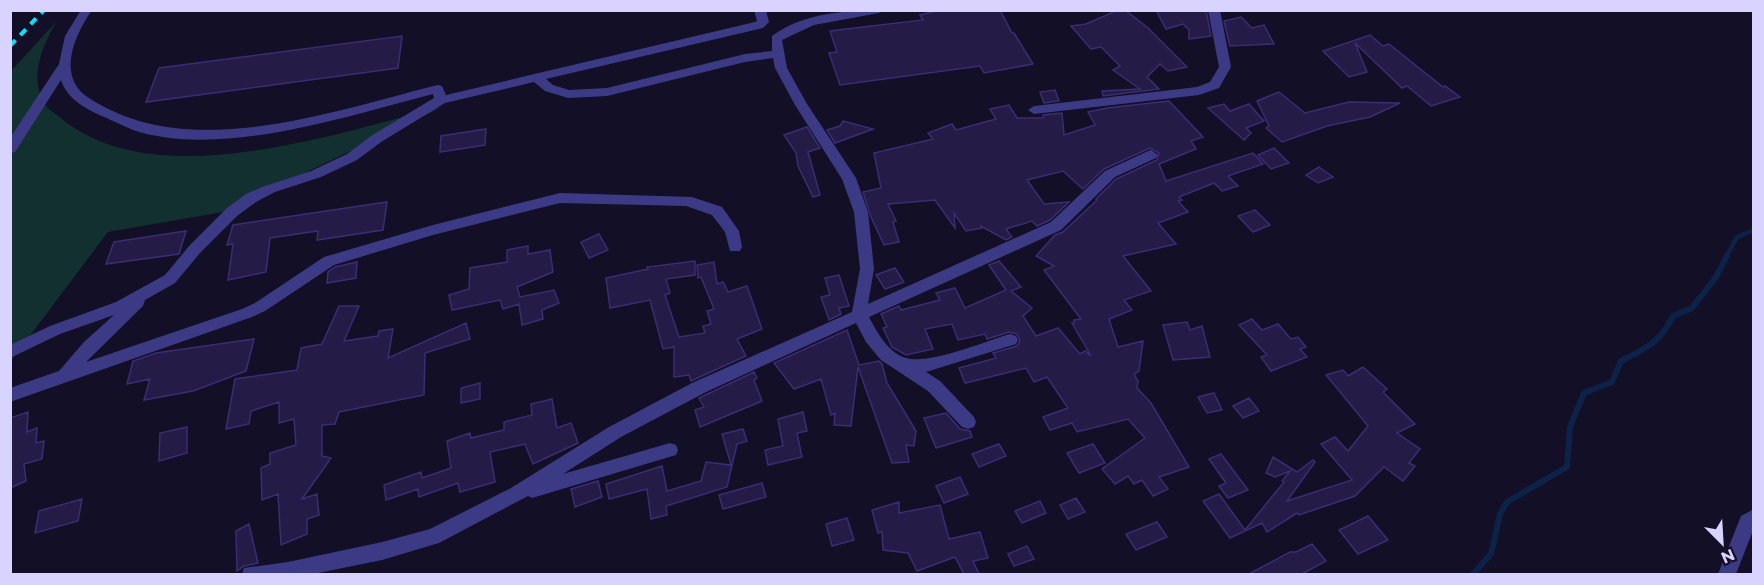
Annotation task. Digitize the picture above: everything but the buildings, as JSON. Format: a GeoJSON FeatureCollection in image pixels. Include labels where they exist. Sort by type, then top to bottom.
{"type":"FeatureCollection","features":[{"type":"Feature","properties":{"kind":"street"},"geometry":{"type":"LineString","coordinates":[[87,10],[78,20],[67,44],[64,65],[66,79],[71,90],[116,120],[155,132],[189,135],[239,133],[294,123],[438,89],[441,99]]}},
{"type":"Feature","properties":{"kind":"street"},"geometry":{"type":"LineString","coordinates":[[10,352],[55,330],[121,306],[170,279],[195,249],[232,212],[251,198],[270,189],[316,174],[352,157],[376,139],[441,99],[761,24],[760,10]]}},
{"type":"Feature","properties":{"kind":"street"},"geometry":{"type":"LineString","coordinates":[[879,10],[819,21],[783,32],[776,39],[777,54],[781,68],[801,105],[849,178],[861,212],[867,269],[859,314],[872,338],[887,355],[934,386],[968,422]]}},
{"type":"Feature","properties":{"kind":"street"},"geometry":{"type":"LineString","coordinates":[[1034,110],[1199,91],[1215,85],[1225,67],[1214,10]]}},
{"type":"Feature","properties":{"kind":"street"},"geometry":{"type":"LineString","coordinates":[[536,77],[549,88],[568,94],[607,92],[710,66],[777,54]]}},
{"type":"Feature","properties":{"kind":"street"},"geometry":{"type":"LineString","coordinates":[[10,149],[64,65]]}},
{"type":"Feature","properties":{"kind":"street"},"geometry":{"type":"LineString","coordinates":[[251,574],[288,571],[382,551],[433,537],[518,494],[615,432],[698,388],[1056,226],[1110,174],[1151,155]]}},
{"type":"Feature","properties":{"kind":"street"},"geometry":{"type":"LineString","coordinates":[[10,394],[247,313],[260,307],[329,261],[433,230],[560,198],[687,201],[717,211],[732,231],[735,247]]}},
{"type":"Feature","properties":{"kind":"street"},"geometry":{"type":"LineString","coordinates":[[66,374],[90,346],[125,315],[147,291]]}},
{"type":"Feature","properties":{"kind":"street"},"geometry":{"type":"LineString","coordinates":[[904,365],[930,365],[1010,340]]}},
{"type":"Feature","properties":{"kind":"street"},"geometry":{"type":"LineString","coordinates":[[518,494],[586,477],[670,450]]}},
{"type":"Feature","properties":{"kind":"street"},"geometry":{"type":"LineString","coordinates":[[1727,574],[1747,522],[1754,517]]}},
{"type":"Feature","properties":{"kind":"green space"},"geometry":{"type":"Polygon","coordinates":[[[56,22],[39,62],[38,83],[46,106],[62,119],[101,142],[146,153],[196,156],[248,152],[300,143],[442,107],[223,212],[108,232],[11,361],[11,71],[56,22]]]}},
{"type":"Feature","properties":{"kind":"waterway"},"geometry":{"type":"LineString","coordinates":[[1726,257],[1737,237],[1754,230]]}},
{"type":"Feature","properties":{"kind":"waterway"},"geometry":{"type":"LineString","coordinates":[[1473,574],[1491,554],[1500,514],[1507,502],[1567,467],[1570,427],[1584,393],[1612,382],[1621,361],[1658,338],[1673,316],[1692,308],[1716,277],[1727,256]]}},
{"type":"Feature","properties":{"kind":"railway"},"geometry":{"type":"LineString","coordinates":[[10,46],[44,10]]}}]}
